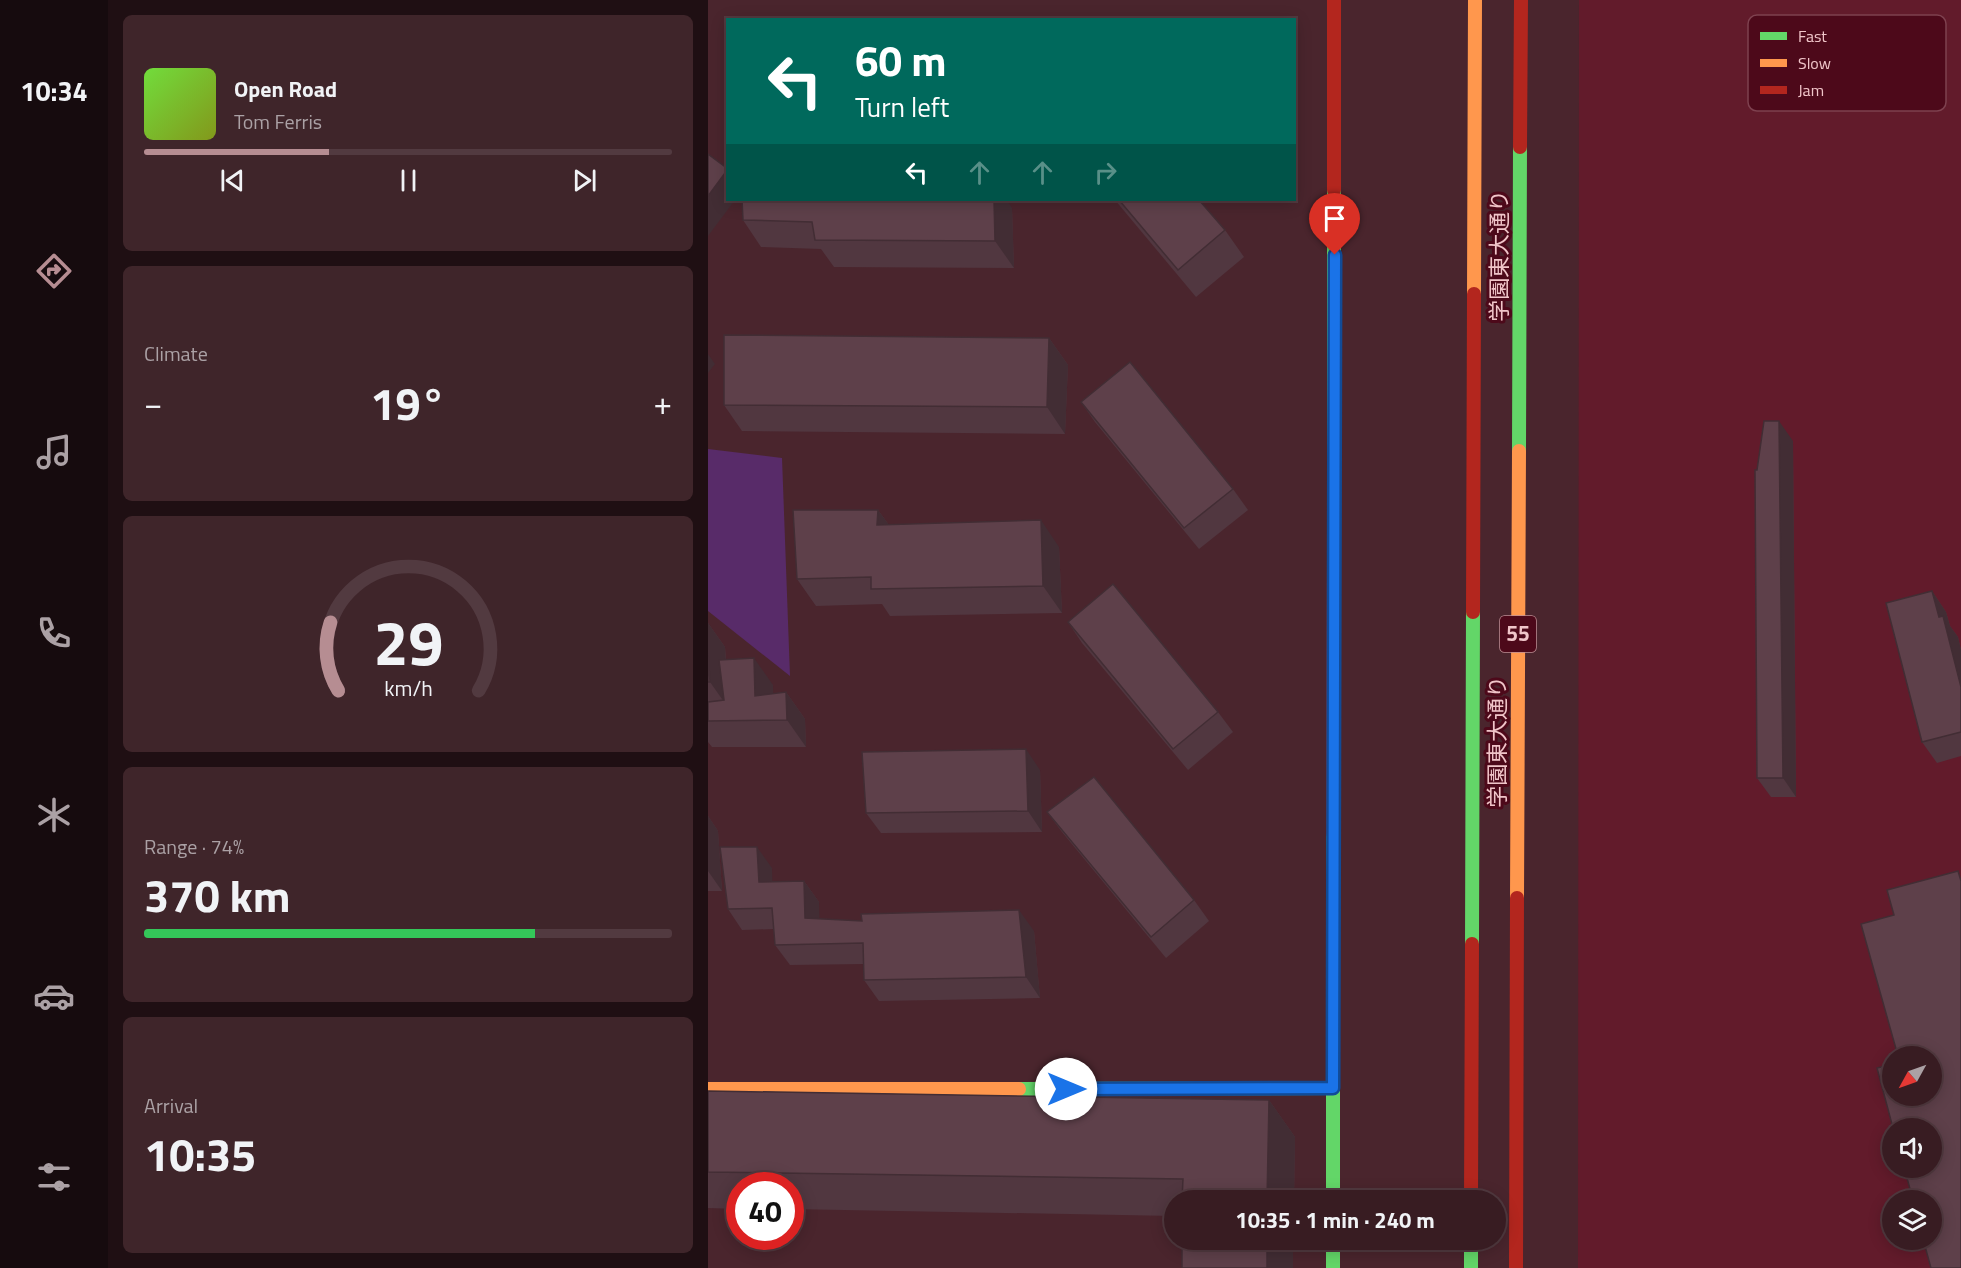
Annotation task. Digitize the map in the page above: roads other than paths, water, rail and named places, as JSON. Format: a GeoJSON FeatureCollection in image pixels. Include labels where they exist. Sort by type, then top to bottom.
{"type":"FeatureCollection","features":[{"type":"Feature","properties":{"kind":"main road"},"geometry":{"type":"LineString","coordinates":[[1333,1190],[1334,0]]}},
{"type":"Feature","properties":{"kind":"main road","name":"学園東大通り"},"geometry":{"type":"LineString","coordinates":[[1471,1190],[1475,0]]}},
{"type":"Feature","properties":{"kind":"main road","name":"学園東大通り"},"geometry":{"type":"LineString","coordinates":[[1516,1268],[1521,0]]}},
{"type":"Feature","properties":{"kind":"main road"},"geometry":{"type":"LineString","coordinates":[[708,1089],[1333,1088]]}},
{"type":"Feature","properties":{"kind":"main road"},"geometry":{"type":"LineString","coordinates":[[1333,1250],[1333,1268]]}},
{"type":"Feature","properties":{"kind":"main road"},"geometry":{"type":"LineString","coordinates":[[1471,1250],[1471,1268]]}}]}
